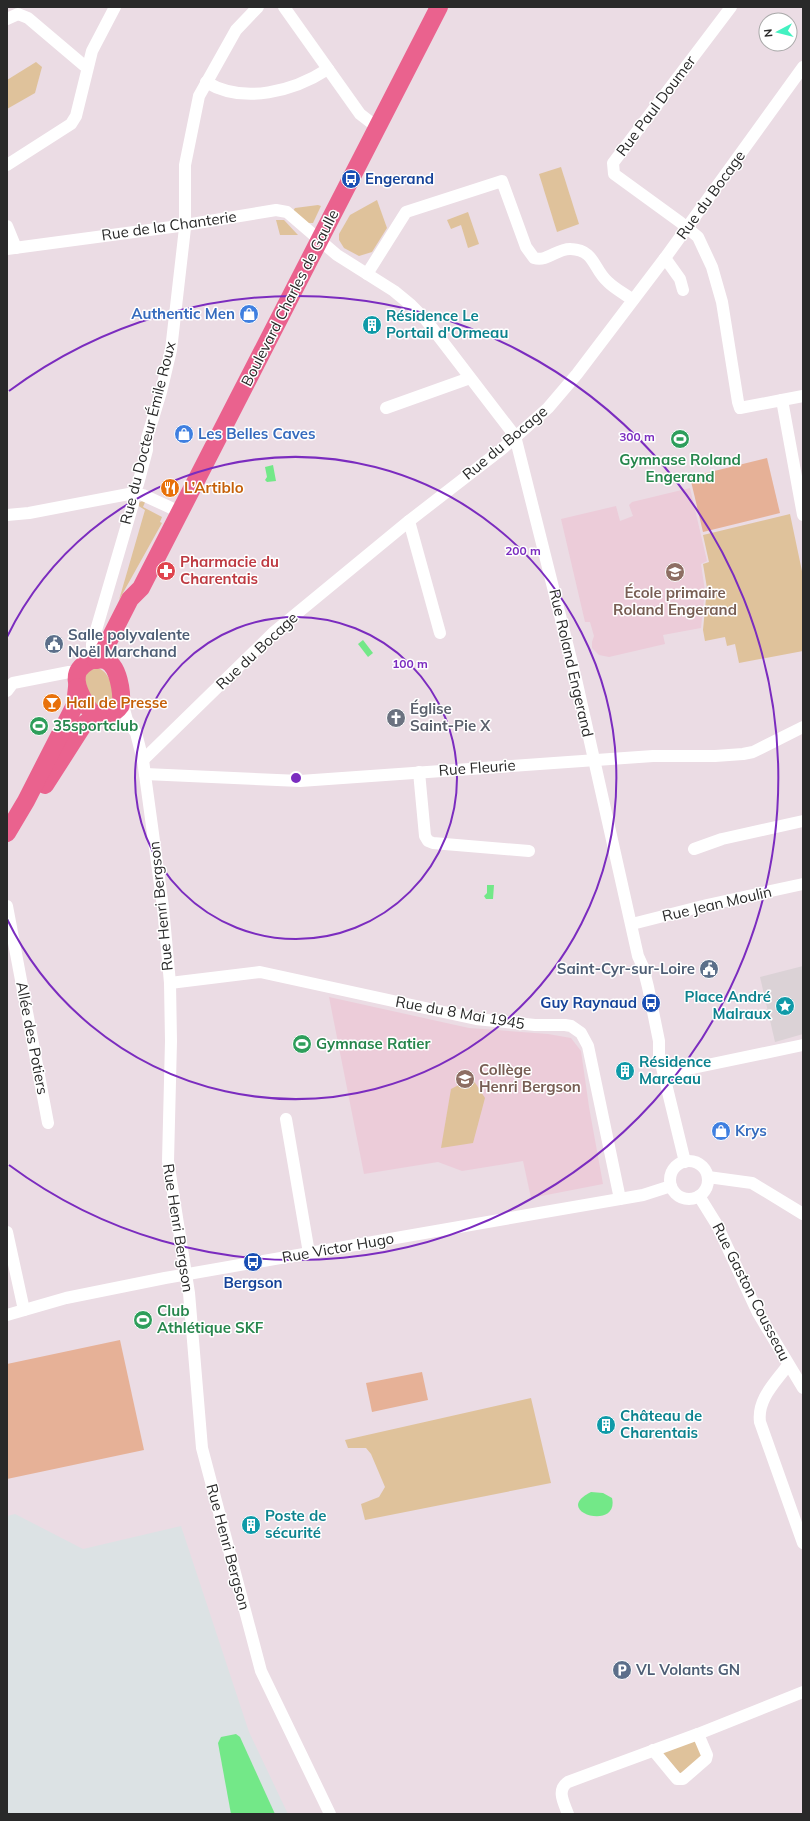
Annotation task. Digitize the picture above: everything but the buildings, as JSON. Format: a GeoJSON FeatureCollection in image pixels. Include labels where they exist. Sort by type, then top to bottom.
{"type":"FeatureCollection","features":[{"type":"Feature","properties":{"kind":"main road","name":"Boulevard Charles de Gaulle"},"geometry":{"type":"LineString","coordinates":[[100,662],[120,638],[139,600],[141,588],[439,7]]}},
{"type":"Feature","properties":{"kind":"main road"},"geometry":{"type":"LineString","coordinates":[[7,834],[26,801],[75,705],[77,680],[82,666],[100,662],[121,686],[114,713]]}},
{"type":"Feature","properties":{"kind":"main road"},"geometry":{"type":"LineString","coordinates":[[77,680],[89,710],[114,713]]}},
{"type":"Feature","properties":{"kind":"main road"},"geometry":{"type":"LineString","coordinates":[[7,849],[23,826],[39,795],[84,724],[114,713]]}},
{"type":"Feature","properties":{"kind":"street"},"geometry":{"type":"LineString","coordinates":[[7,165],[71,124],[76,116],[92,51],[115,7]]}},
{"type":"Feature","properties":{"kind":"street","name":"Rue du Docteur Émile Roux"},"geometry":{"type":"LineString","coordinates":[[100,662],[92,644],[133,504],[134,493],[138,484],[147,450],[147,438],[161,392],[170,350],[185,226],[185,165],[199,96],[232,36],[258,7]]}},
{"type":"Feature","properties":{"kind":"street"},"geometry":{"type":"LineString","coordinates":[[284,7],[360,114],[378,128]]}},
{"type":"Feature","properties":{"kind":"street","name":"Rue Paul Doumer"},"geometry":{"type":"LineString","coordinates":[[731,7],[612,163],[614,174],[698,237],[716,278],[722,302],[740,408],[782,400]]}},
{"type":"Feature","properties":{"kind":"street"},"geometry":{"type":"LineString","coordinates":[[12,13],[23,15],[28,18],[87,68]]}},
{"type":"Feature","properties":{"kind":"street","name":"Rue du Bocage"},"geometry":{"type":"LineString","coordinates":[[143,760],[273,633],[409,521],[502,449],[548,408],[665,258],[803,67]]}},
{"type":"Feature","properties":{"kind":"street"},"geometry":{"type":"LineString","coordinates":[[206,82],[219,89],[237,93],[270,92],[284,90],[301,84],[328,70]]}},
{"type":"Feature","properties":{"kind":"street"},"geometry":{"type":"LineString","coordinates":[[367,274],[406,212],[502,181],[526,247],[534,258],[543,259],[564,250],[581,251],[588,254],[593,259],[601,275],[608,283],[633,300]]}},
{"type":"Feature","properties":{"kind":"street","name":"Rue de la Chanterie"},"geometry":{"type":"LineString","coordinates":[[11,248],[185,226],[282,210],[288,212],[320,241]]}},
{"type":"Feature","properties":{"kind":"street"},"geometry":{"type":"LineString","coordinates":[[7,226],[11,248]]}},
{"type":"Feature","properties":{"kind":"street","name":"Rue Roland Engerand"},"geometry":{"type":"LineString","coordinates":[[320,241],[337,255],[394,290],[426,320],[515,436],[523,463],[594,760],[623,894],[632,924],[638,956],[643,967],[648,987],[664,1074],[685,1162]]}},
{"type":"Feature","properties":{"kind":"street"},"geometry":{"type":"LineString","coordinates":[[665,258],[680,279],[683,290]]}},
{"type":"Feature","properties":{"kind":"street"},"geometry":{"type":"LineString","coordinates":[[386,408],[470,378]]}},
{"type":"Feature","properties":{"kind":"street"},"geometry":{"type":"LineString","coordinates":[[803,396],[782,400],[803,515]]}},
{"type":"Feature","properties":{"kind":"street"},"geometry":{"type":"LineString","coordinates":[[7,515],[29,513],[134,493],[143,495],[180,512]]}},
{"type":"Feature","properties":{"kind":"street"},"geometry":{"type":"LineString","coordinates":[[409,521],[440,633]]}},
{"type":"Feature","properties":{"kind":"street"},"geometry":{"type":"LineString","coordinates":[[9,684],[69,672],[77,680]]}},
{"type":"Feature","properties":{"kind":"street","name":"Rue Henri Bergson"},"geometry":{"type":"LineString","coordinates":[[114,713],[136,733],[143,760],[164,920],[170,983],[171,1041],[167,1147],[169,1175],[186,1274],[202,1448],[261,1671],[330,1814]]}},
{"type":"Feature","properties":{"kind":"street","name":"Rue Fleurie"},"geometry":{"type":"LineString","coordinates":[[145,774],[300,781],[653,756],[715,756],[754,752],[803,728]]}},
{"type":"Feature","properties":{"kind":"street"},"geometry":{"type":"LineString","coordinates":[[419,772],[425,836],[428,841],[433,843],[529,851]]}},
{"type":"Feature","properties":{"kind":"street"},"geometry":{"type":"LineString","coordinates":[[694,848],[722,839],[803,821]]}},
{"type":"Feature","properties":{"kind":"street","name":"Rue Jean Moulin"},"geometry":{"type":"LineString","coordinates":[[632,924],[707,905],[803,884]]}},
{"type":"Feature","properties":{"kind":"street","name":"Allée des Potiers"},"geometry":{"type":"LineString","coordinates":[[7,906],[48,1123]]}},
{"type":"Feature","properties":{"kind":"street","name":"Rue du 8 Mai 1945"},"geometry":{"type":"LineString","coordinates":[[170,983],[260,972],[476,1019],[535,1025],[570,1026],[581,1033],[588,1046],[620,1199]]}},
{"type":"Feature","properties":{"kind":"street"},"geometry":{"type":"LineString","coordinates":[[664,1074],[803,1045]]}},
{"type":"Feature","properties":{"kind":"street"},"geometry":{"type":"LineString","coordinates":[[286,1119],[309,1253]]}},
{"type":"Feature","properties":{"kind":"street"},"geometry":{"type":"LineString","coordinates":[[685,1162],[691,1162],[702,1166],[706,1170],[708,1177],[708,1184],[705,1191],[692,1199],[679,1196],[671,1186],[670,1178],[672,1170],[685,1162]]}},
{"type":"Feature","properties":{"kind":"street"},"geometry":{"type":"LineString","coordinates":[[708,1177],[752,1183],[803,1214]]}},
{"type":"Feature","properties":{"kind":"street","name":"Rue Victor Hugo"},"geometry":{"type":"LineString","coordinates":[[7,1315],[66,1298],[186,1274],[642,1196],[671,1186]]}},
{"type":"Feature","properties":{"kind":"street","name":"Rue Gaston Cousseau"},"geometry":{"type":"LineString","coordinates":[[699,1196],[717,1225],[758,1312],[803,1388]]}},
{"type":"Feature","properties":{"kind":"street"},"geometry":{"type":"LineString","coordinates":[[7,1232],[24,1310]]}},
{"type":"Feature","properties":{"kind":"street"},"geometry":{"type":"LineString","coordinates":[[788,1365],[762,1400],[759,1412],[760,1422],[803,1543]]}},
{"type":"Feature","properties":{"kind":"street"},"geometry":{"type":"LineString","coordinates":[[568,1814],[561,1794],[564,1785],[803,1692]]}},
{"type":"Feature","properties":{"kind":"street"},"geometry":{"type":"LineString","coordinates":[[653,1750],[677,1779],[683,1779],[706,1759],[707,1755],[698,1734]]}},
{"type":"Feature","properties":{"kind":"shaded area"},"geometry":{"type":"Polygon","coordinates":[[[36,62],[42,67],[35,93],[7,109],[7,80],[36,62]]]}},
{"type":"Feature","properties":{"kind":"shaded area"},"geometry":{"type":"Polygon","coordinates":[[[561,167],[579,224],[557,232],[539,174],[561,167]]]}},
{"type":"Feature","properties":{"kind":"shaded area"},"geometry":{"type":"Polygon","coordinates":[[[377,200],[387,228],[372,252],[359,256],[344,248],[339,240],[339,234],[350,215],[377,200]]]}},
{"type":"Feature","properties":{"kind":"shaded area"},"geometry":{"type":"Polygon","coordinates":[[[318,205],[321,206],[313,223],[307,223],[293,211],[295,208],[318,205]]]}},
{"type":"Feature","properties":{"kind":"shaded area"},"geometry":{"type":"Polygon","coordinates":[[[468,212],[479,244],[468,248],[461,225],[451,229],[447,220],[468,212]]]}},
{"type":"Feature","properties":{"kind":"shaded area"},"geometry":{"type":"Polygon","coordinates":[[[276,220],[284,220],[298,235],[280,235],[276,220]]]}},
{"type":"Feature","properties":{"kind":"shaded area"},"geometry":{"type":"Polygon","coordinates":[[[767,458],[780,513],[703,532],[690,477],[767,458]]]}},
{"type":"Feature","properties":{"kind":"shaded area"},"geometry":{"type":"Polygon","coordinates":[[[273,465],[276,481],[267,482],[265,480],[267,477],[265,467],[273,465]]]}},
{"type":"Feature","properties":{"kind":"shaded area"},"geometry":{"type":"Polygon","coordinates":[[[690,488],[707,561],[701,564],[705,591],[701,628],[663,635],[665,644],[609,657],[599,655],[592,648],[594,636],[590,622],[585,622],[561,519],[616,506],[620,521],[633,516],[629,505],[632,502],[690,488]]]}},
{"type":"Feature","properties":{"kind":"shaded area"},"geometry":{"type":"Polygon","coordinates":[[[146,500],[143,507],[162,517],[160,522],[162,523],[119,600],[145,510],[137,505],[146,500]]]}},
{"type":"Feature","properties":{"kind":"shaded area"},"geometry":{"type":"Polygon","coordinates":[[[790,514],[803,576],[803,651],[739,663],[735,644],[727,646],[725,637],[705,641],[703,630],[707,588],[703,564],[709,562],[703,535],[790,514]]]}},
{"type":"Feature","properties":{"kind":"shaded area"},"geometry":{"type":"Polygon","coordinates":[[[363,640],[373,653],[368,657],[358,644],[363,640]]]}},
{"type":"Feature","properties":{"kind":"shaded area"},"geometry":{"type":"Polygon","coordinates":[[[98,668],[102,670],[109,678],[113,693],[111,703],[102,707],[94,704],[85,682],[87,673],[98,668]]]}},
{"type":"Feature","properties":{"kind":"shaded area"},"geometry":{"type":"Polygon","coordinates":[[[487,885],[494,885],[493,899],[486,899],[484,896],[487,893],[487,885]]]}},
{"type":"Feature","properties":{"kind":"shaded area","name":"Place André Malraux"},"geometry":{"type":"Polygon","coordinates":[[[803,966],[803,1034],[775,1042],[760,977],[803,966]]]}},
{"type":"Feature","properties":{"kind":"shaded area","name":"Collège Henri Bergson"},"geometry":{"type":"Polygon","coordinates":[[[329,997],[469,1028],[548,1034],[571,1038],[581,1051],[589,1107],[603,1184],[531,1198],[523,1161],[462,1171],[438,1162],[364,1174],[329,997]]]}},
{"type":"Feature","properties":{"kind":"shaded area"},"geometry":{"type":"Polygon","coordinates":[[[472,1078],[485,1098],[473,1143],[441,1148],[451,1089],[472,1078]]]}},
{"type":"Feature","properties":{"kind":"shaded area"},"geometry":{"type":"Polygon","coordinates":[[[120,1340],[144,1450],[7,1479],[7,1364],[120,1340]]]}},
{"type":"Feature","properties":{"kind":"shaded area"},"geometry":{"type":"Polygon","coordinates":[[[422,1372],[428,1400],[372,1412],[366,1383],[422,1372]]]}},
{"type":"Feature","properties":{"kind":"shaded area"},"geometry":{"type":"Polygon","coordinates":[[[531,1398],[551,1483],[365,1520],[361,1504],[379,1497],[385,1487],[371,1454],[366,1448],[348,1448],[345,1440],[531,1398]]]}},
{"type":"Feature","properties":{"kind":"shaded area"},"geometry":{"type":"Polygon","coordinates":[[[591,1492],[603,1493],[612,1498],[612,1508],[606,1514],[598,1516],[589,1515],[582,1512],[578,1506],[580,1499],[591,1492]]]}},
{"type":"Feature","properties":{"kind":"shaded area"},"geometry":{"type":"Polygon","coordinates":[[[15,1514],[83,1549],[181,1526],[249,1732],[288,1814],[7,1814],[7,1516],[15,1514]]]}},
{"type":"Feature","properties":{"kind":"shaded area"},"geometry":{"type":"Polygon","coordinates":[[[236,1734],[240,1737],[275,1814],[231,1814],[218,1743],[221,1737],[236,1734]]]}},
{"type":"Feature","properties":{"kind":"shaded area"},"geometry":{"type":"Polygon","coordinates":[[[694,1739],[702,1755],[685,1772],[680,1773],[663,1754],[664,1751],[694,1739]]]}},
{"type":"Feature","properties":{"kind":"place","name":"Engerand"},"geometry":{"type":"Point","coordinates":[351,179]}},
{"type":"Feature","properties":{"kind":"place","name":"Authentic Men"},"geometry":{"type":"Point","coordinates":[249,314]}},
{"type":"Feature","properties":{"kind":"place","name":"Résidence Le Portail d'Ormeau"},"geometry":{"type":"Point","coordinates":[372,325]}},
{"type":"Feature","properties":{"kind":"place","name":"Les Belles Caves"},"geometry":{"type":"Point","coordinates":[184,434]}},
{"type":"Feature","properties":{"kind":"place","name":"Gymnase Roland Engerand"},"geometry":{"type":"Point","coordinates":[680,439]}},
{"type":"Feature","properties":{"kind":"place","name":"L’Artiblo"},"geometry":{"type":"Point","coordinates":[170,488]}},
{"type":"Feature","properties":{"kind":"place","name":"Pharmacie du Charentais"},"geometry":{"type":"Point","coordinates":[166,571]}},
{"type":"Feature","properties":{"kind":"place","name":"École primaire Roland Engerand"},"geometry":{"type":"Point","coordinates":[675,572]}},
{"type":"Feature","properties":{"kind":"place","name":"Salle polyvalente Noël Marchand"},"geometry":{"type":"Point","coordinates":[54,644]}},
{"type":"Feature","properties":{"kind":"place","name":"Hall de Presse"},"geometry":{"type":"Point","coordinates":[52,703]}},
{"type":"Feature","properties":{"kind":"place","name":"Église Saint-Pie X"},"geometry":{"type":"Point","coordinates":[396,718]}},
{"type":"Feature","properties":{"kind":"place","name":"35sportclub"},"geometry":{"type":"Point","coordinates":[39,726]}},
{"type":"Feature","properties":{"kind":"place","name":"Saint-Cyr-sur-Loire"},"geometry":{"type":"Point","coordinates":[709,969]}},
{"type":"Feature","properties":{"kind":"place","name":"Guy Raynaud"},"geometry":{"type":"Point","coordinates":[651,1003]}},
{"type":"Feature","properties":{"kind":"place","name":"Place André Malraux"},"geometry":{"type":"Point","coordinates":[785,1006]}},
{"type":"Feature","properties":{"kind":"place","name":"Gymnase Ratier"},"geometry":{"type":"Point","coordinates":[302,1044]}},
{"type":"Feature","properties":{"kind":"place","name":"Résidence Marceau"},"geometry":{"type":"Point","coordinates":[625,1071]}},
{"type":"Feature","properties":{"kind":"place","name":"Collège Henri Bergson"},"geometry":{"type":"Point","coordinates":[465,1079]}},
{"type":"Feature","properties":{"kind":"place","name":"Krys"},"geometry":{"type":"Point","coordinates":[721,1131]}},
{"type":"Feature","properties":{"kind":"place","name":"Bergson"},"geometry":{"type":"Point","coordinates":[253,1262]}},
{"type":"Feature","properties":{"kind":"place","name":"Club Athlétique SKF"},"geometry":{"type":"Point","coordinates":[143,1320]}},
{"type":"Feature","properties":{"kind":"place","name":"Château de Charentais"},"geometry":{"type":"Point","coordinates":[606,1425]}},
{"type":"Feature","properties":{"kind":"place","name":"Poste de sécurité"},"geometry":{"type":"Point","coordinates":[251,1525]}},
{"type":"Feature","properties":{"kind":"place","name":"VL Volants GN"},"geometry":{"type":"Point","coordinates":[622,1670]}}]}
